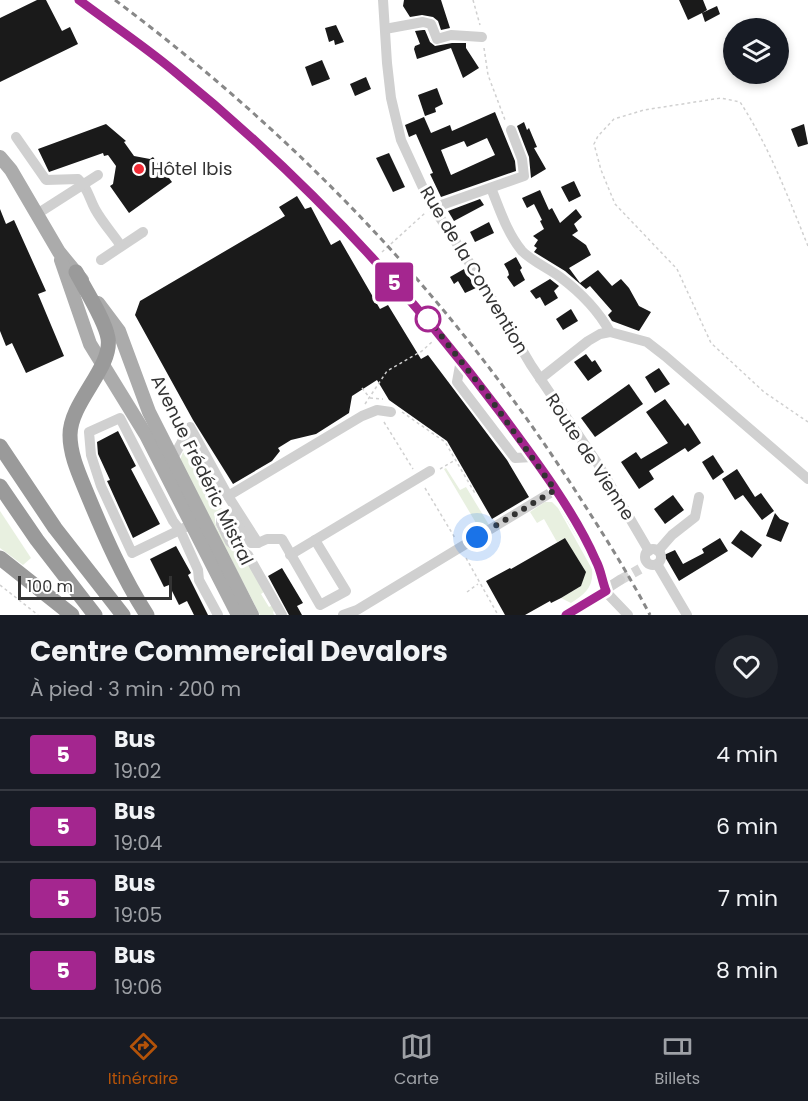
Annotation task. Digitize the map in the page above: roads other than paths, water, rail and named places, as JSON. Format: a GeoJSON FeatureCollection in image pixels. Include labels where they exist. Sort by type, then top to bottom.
{"type":"FeatureCollection","features":[{"type":"Feature","properties":{"kind":"highway"},"geometry":{"type":"LineString","coordinates":[[76,272],[106,329],[109,348],[105,370],[88,388],[72,422],[70,432],[74,457],[107,542],[147,615]]}},
{"type":"Feature","properties":{"kind":"highway"},"geometry":{"type":"LineString","coordinates":[[0,446],[55,528],[123,615]]}},
{"type":"Feature","properties":{"kind":"highway"},"geometry":{"type":"LineString","coordinates":[[0,486],[37,540],[95,615]]}},
{"type":"Feature","properties":{"kind":"highway"},"geometry":{"type":"LineString","coordinates":[[0,558],[72,615]]}},
{"type":"Feature","properties":{"kind":"main road","name":"Avenue Frédéric Mistral"},"geometry":{"type":"LineString","coordinates":[[0,158],[10,170],[59,252],[119,331],[146,404],[252,615]]}},
{"type":"Feature","properties":{"kind":"main road","name":"Avenue Frédéric Mistral"},"geometry":{"type":"LineString","coordinates":[[59,252],[90,344],[146,435],[188,527],[238,615]]}},
{"type":"Feature","properties":{"kind":"main road"},"geometry":{"type":"LineString","coordinates":[[90,344],[95,345],[104,339],[106,329]]}},
{"type":"Feature","properties":{"kind":"street"},"geometry":{"type":"LineString","coordinates":[[79,0],[172,69],[238,125],[326,207],[425,315],[461,360],[555,490],[597,562],[606,591],[628,615]]}},
{"type":"Feature","properties":{"kind":"street","name":"Rue de la Convention"},"geometry":{"type":"LineString","coordinates":[[383,0],[391,98],[401,140],[434,208],[480,279],[531,365]]}},
{"type":"Feature","properties":{"kind":"street"},"geometry":{"type":"LineString","coordinates":[[385,28],[423,22],[431,24],[437,39],[451,35],[483,38]]}},
{"type":"Feature","properties":{"kind":"street"},"geometry":{"type":"LineString","coordinates":[[434,208],[524,176],[522,159],[511,130]]}},
{"type":"Feature","properties":{"kind":"street"},"geometry":{"type":"LineString","coordinates":[[16,137],[46,180],[78,179],[84,184],[90,192],[94,208],[121,246]]}},
{"type":"Feature","properties":{"kind":"street"},"geometry":{"type":"LineString","coordinates":[[37,214],[99,175]]}},
{"type":"Feature","properties":{"kind":"street"},"geometry":{"type":"LineString","coordinates":[[491,188],[509,233],[523,252],[561,278],[589,302],[603,318],[610,332]]}},
{"type":"Feature","properties":{"kind":"street"},"geometry":{"type":"LineString","coordinates":[[101,260],[143,232]]}},
{"type":"Feature","properties":{"kind":"street"},"geometry":{"type":"LineString","coordinates":[[540,379],[600,334],[610,332],[647,342],[808,479]]}},
{"type":"Feature","properties":{"kind":"street"},"geometry":{"type":"LineString","coordinates":[[461,360],[457,382],[515,458],[532,458]]}},
{"type":"Feature","properties":{"kind":"street","name":"Route de Vienne"},"geometry":{"type":"LineString","coordinates":[[531,365],[653,551]]}},
{"type":"Feature","properties":{"kind":"street"},"geometry":{"type":"LineString","coordinates":[[228,496],[362,416],[377,410],[393,408]]}},
{"type":"Feature","properties":{"kind":"street"},"geometry":{"type":"LineString","coordinates":[[200,510],[188,527],[132,553],[101,486],[91,455],[89,432],[120,418],[173,521],[188,527],[209,529]]}},
{"type":"Feature","properties":{"kind":"street"},"geometry":{"type":"LineString","coordinates":[[173,458],[190,427],[228,496],[258,543]]}},
{"type":"Feature","properties":{"kind":"street"},"geometry":{"type":"LineString","coordinates":[[290,555],[430,471]]}},
{"type":"Feature","properties":{"kind":"street"},"geometry":{"type":"LineString","coordinates":[[343,615],[359,613],[555,490]]}},
{"type":"Feature","properties":{"kind":"street"},"geometry":{"type":"LineString","coordinates":[[687,615],[648,565],[661,558],[653,551],[694,517],[699,497]]}},
{"type":"Feature","properties":{"kind":"street"},"geometry":{"type":"LineString","coordinates":[[282,615],[248,555],[234,547],[220,520],[223,515],[230,513],[235,517],[247,541],[251,543],[267,539],[282,539],[321,605],[346,591]]}},
{"type":"Feature","properties":{"kind":"street"},"geometry":{"type":"LineString","coordinates":[[188,527],[199,580],[218,615]]}},
{"type":"Feature","properties":{"kind":"street"},"geometry":{"type":"LineString","coordinates":[[315,540],[359,613]]}},
{"type":"Feature","properties":{"kind":"street"},"geometry":{"type":"LineString","coordinates":[[566,615],[620,580]]}},
{"type":"Feature","properties":{"kind":"tunnel"},"geometry":{"type":"LineString","coordinates":[[620,580],[640,569]]}},
{"type":"Feature","properties":{"kind":"railway"},"geometry":{"type":"LineString","coordinates":[[115,0],[247,107],[308,164],[422,284],[525,416],[603,534],[650,615]]}},
{"type":"Feature","properties":{"kind":"place","name":"Hôtel Ibis"},"geometry":{"type":"Point","coordinates":[139,169]}}]}
